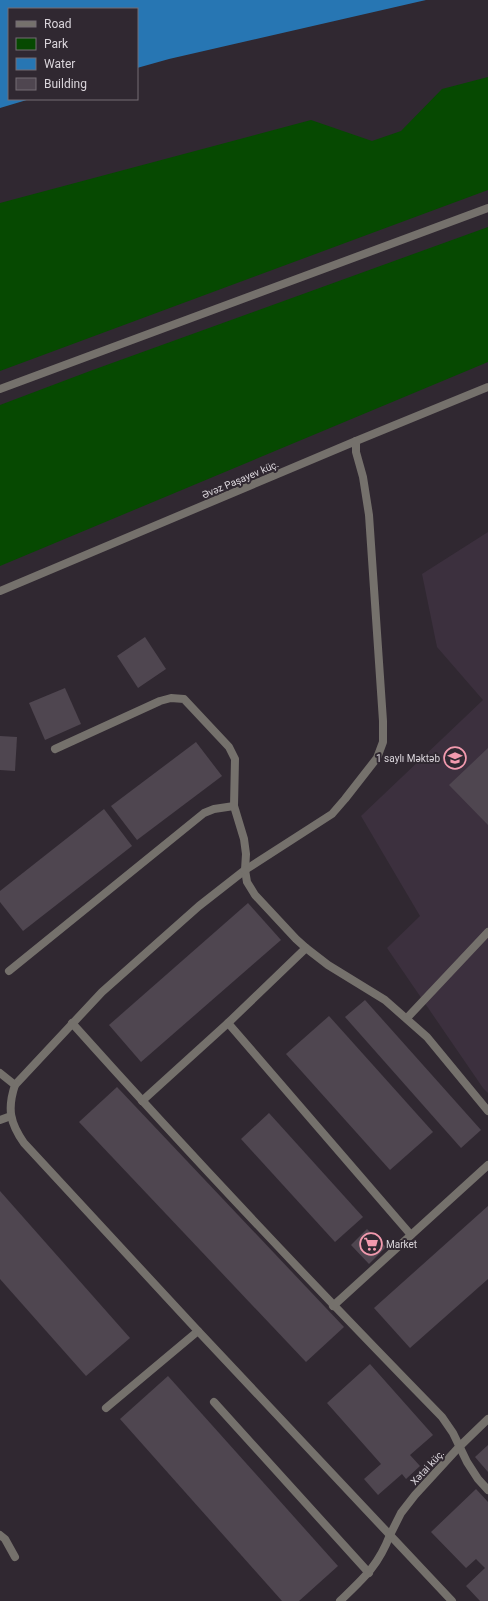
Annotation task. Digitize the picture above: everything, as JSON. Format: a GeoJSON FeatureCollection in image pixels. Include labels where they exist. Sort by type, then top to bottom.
{"type":"FeatureCollection","features":[{"type":"Feature","properties":{"kind":"street"},"geometry":{"type":"LineString","coordinates":[[0,389],[488,208]]}},
{"type":"Feature","properties":{"kind":"street","name":"Əvəz Paşayev küç."},"geometry":{"type":"LineString","coordinates":[[0,591],[356,440],[488,387]]}},
{"type":"Feature","properties":{"kind":"street"},"geometry":{"type":"LineString","coordinates":[[356,440],[356,452],[363,478],[369,515],[383,713],[383,742],[377,758],[345,800],[332,814],[244,870],[199,906],[108,987],[72,1023],[15,1085],[10,1098],[11,1116],[15,1129],[24,1143],[198,1331],[452,1601]]}},
{"type":"Feature","properties":{"kind":"street"},"geometry":{"type":"LineString","coordinates":[[55,749],[160,701],[172,698],[184,699],[229,747],[235,760],[234,806],[244,839],[246,854],[244,870],[255,895],[306,948],[328,965],[385,1000],[407,1018],[427,1037],[488,1111]]}},
{"type":"Feature","properties":{"kind":"street"},"geometry":{"type":"LineString","coordinates":[[9,971],[204,813],[214,809],[234,806]]}},
{"type":"Feature","properties":{"kind":"street"},"geometry":{"type":"LineString","coordinates":[[407,1018],[488,932]]}},
{"type":"Feature","properties":{"kind":"street"},"geometry":{"type":"LineString","coordinates":[[142,1101],[228,1023],[306,948]]}},
{"type":"Feature","properties":{"kind":"street"},"geometry":{"type":"LineString","coordinates":[[72,1023],[142,1101],[333,1306],[442,1417],[453,1433],[467,1462],[478,1479],[488,1490]]}},
{"type":"Feature","properties":{"kind":"street"},"geometry":{"type":"LineString","coordinates":[[228,1023],[411,1235]]}},
{"type":"Feature","properties":{"kind":"street"},"geometry":{"type":"LineString","coordinates":[[0,1073],[15,1085]]}},
{"type":"Feature","properties":{"kind":"street"},"geometry":{"type":"LineString","coordinates":[[0,1120],[11,1116]]}},
{"type":"Feature","properties":{"kind":"street"},"geometry":{"type":"LineString","coordinates":[[333,1306],[488,1165]]}},
{"type":"Feature","properties":{"kind":"street"},"geometry":{"type":"LineString","coordinates":[[106,1408],[198,1331]]}},
{"type":"Feature","properties":{"kind":"street"},"geometry":{"type":"LineString","coordinates":[[214,1402],[369,1573]]}},
{"type":"Feature","properties":{"kind":"street","name":"Xətai küç."},"geometry":{"type":"LineString","coordinates":[[340,1601],[369,1573],[383,1552],[401,1513],[415,1495],[459,1447],[488,1419]]}},
{"type":"Feature","properties":{"kind":"street"},"geometry":{"type":"LineString","coordinates":[[0,1535],[5,1540],[15,1557]]}},
{"type":"Feature","properties":{"kind":"shaded area","name":"1 saylı Məktəb"},"geometry":{"type":"Polygon","coordinates":[[[488,532],[488,1093],[483,1088],[387,948],[420,916],[361,816],[483,700],[437,647],[422,574],[488,532]]]}},
{"type":"Feature","properties":{"kind":"green space"},"geometry":{"type":"Polygon","coordinates":[[[488,77],[488,190],[0,371],[0,203],[311,120],[372,141],[401,131],[442,89],[488,77]]]}},
{"type":"Feature","properties":{"kind":"green space"},"geometry":{"type":"Polygon","coordinates":[[[488,227],[488,362],[0,566],[0,405],[488,227]]]}},
{"type":"Feature","properties":{"kind":"water"},"geometry":{"type":"Polygon","coordinates":[[[0,0],[426,0],[169,59],[138,68],[138,8],[8,8],[8,100],[27,100],[0,108],[0,0]]]}},
{"type":"Feature","properties":{"kind":"building"},"geometry":{"type":"Polygon","coordinates":[[[145,637],[166,669],[138,688],[117,656],[145,637]]]}},
{"type":"Feature","properties":{"kind":"building"},"geometry":{"type":"Polygon","coordinates":[[[65,688],[81,724],[45,740],[29,703],[65,688]]]}},
{"type":"Feature","properties":{"kind":"building"},"geometry":{"type":"Polygon","coordinates":[[[0,736],[17,737],[15,771],[0,770],[0,736]]]}},
{"type":"Feature","properties":{"kind":"building"},"geometry":{"type":"Polygon","coordinates":[[[196,742],[222,776],[137,840],[111,806],[196,742]]]}},
{"type":"Feature","properties":{"kind":"building"},"geometry":{"type":"Polygon","coordinates":[[[488,748],[488,825],[449,785],[488,748]]]}},
{"type":"Feature","properties":{"kind":"building"},"geometry":{"type":"Polygon","coordinates":[[[104,809],[132,846],[23,931],[0,902],[0,891],[104,809]]]}},
{"type":"Feature","properties":{"kind":"building"},"geometry":{"type":"Polygon","coordinates":[[[248,903],[281,940],[141,1062],[109,1025],[248,903]]]}},
{"type":"Feature","properties":{"kind":"building"},"geometry":{"type":"Polygon","coordinates":[[[365,1000],[481,1130],[461,1148],[345,1017],[365,1000]]]}},
{"type":"Feature","properties":{"kind":"building"},"geometry":{"type":"Polygon","coordinates":[[[329,1016],[433,1132],[390,1170],[286,1054],[329,1016]]]}},
{"type":"Feature","properties":{"kind":"building"},"geometry":{"type":"Polygon","coordinates":[[[117,1087],[344,1327],[306,1362],[79,1122],[117,1087]]]}},
{"type":"Feature","properties":{"kind":"building"},"geometry":{"type":"Polygon","coordinates":[[[269,1113],[363,1217],[335,1242],[241,1139],[269,1113]]]}},
{"type":"Feature","properties":{"kind":"building"},"geometry":{"type":"Polygon","coordinates":[[[0,1191],[130,1338],[86,1376],[0,1279],[0,1191]]]}},
{"type":"Feature","properties":{"kind":"building"},"geometry":{"type":"Polygon","coordinates":[[[488,1206],[488,1279],[410,1348],[374,1308],[488,1206]]]}},
{"type":"Feature","properties":{"kind":"building"},"geometry":{"type":"Polygon","coordinates":[[[367,1229],[386,1247],[369,1264],[351,1245],[367,1229]]]}},
{"type":"Feature","properties":{"kind":"building"},"geometry":{"type":"Polygon","coordinates":[[[370,1364],[433,1435],[410,1455],[420,1466],[406,1479],[402,1474],[378,1495],[364,1479],[381,1464],[327,1403],[370,1364]]]}},
{"type":"Feature","properties":{"kind":"building"},"geometry":{"type":"Polygon","coordinates":[[[168,1376],[338,1566],[299,1601],[282,1601],[120,1419],[168,1376]]]}},
{"type":"Feature","properties":{"kind":"building"},"geometry":{"type":"Polygon","coordinates":[[[488,1445],[488,1472],[475,1457],[488,1445]]]}},
{"type":"Feature","properties":{"kind":"building"},"geometry":{"type":"Polygon","coordinates":[[[476,1489],[488,1502],[488,1601],[480,1601],[466,1586],[485,1568],[476,1559],[466,1568],[431,1532],[476,1489]]]}},
{"type":"Feature","properties":{"kind":"place","name":"1 saylı Məktəb"},"geometry":{"type":"Point","coordinates":[455,758]}},
{"type":"Feature","properties":{"kind":"place","name":"Market"},"geometry":{"type":"Point","coordinates":[371,1244]}}]}
